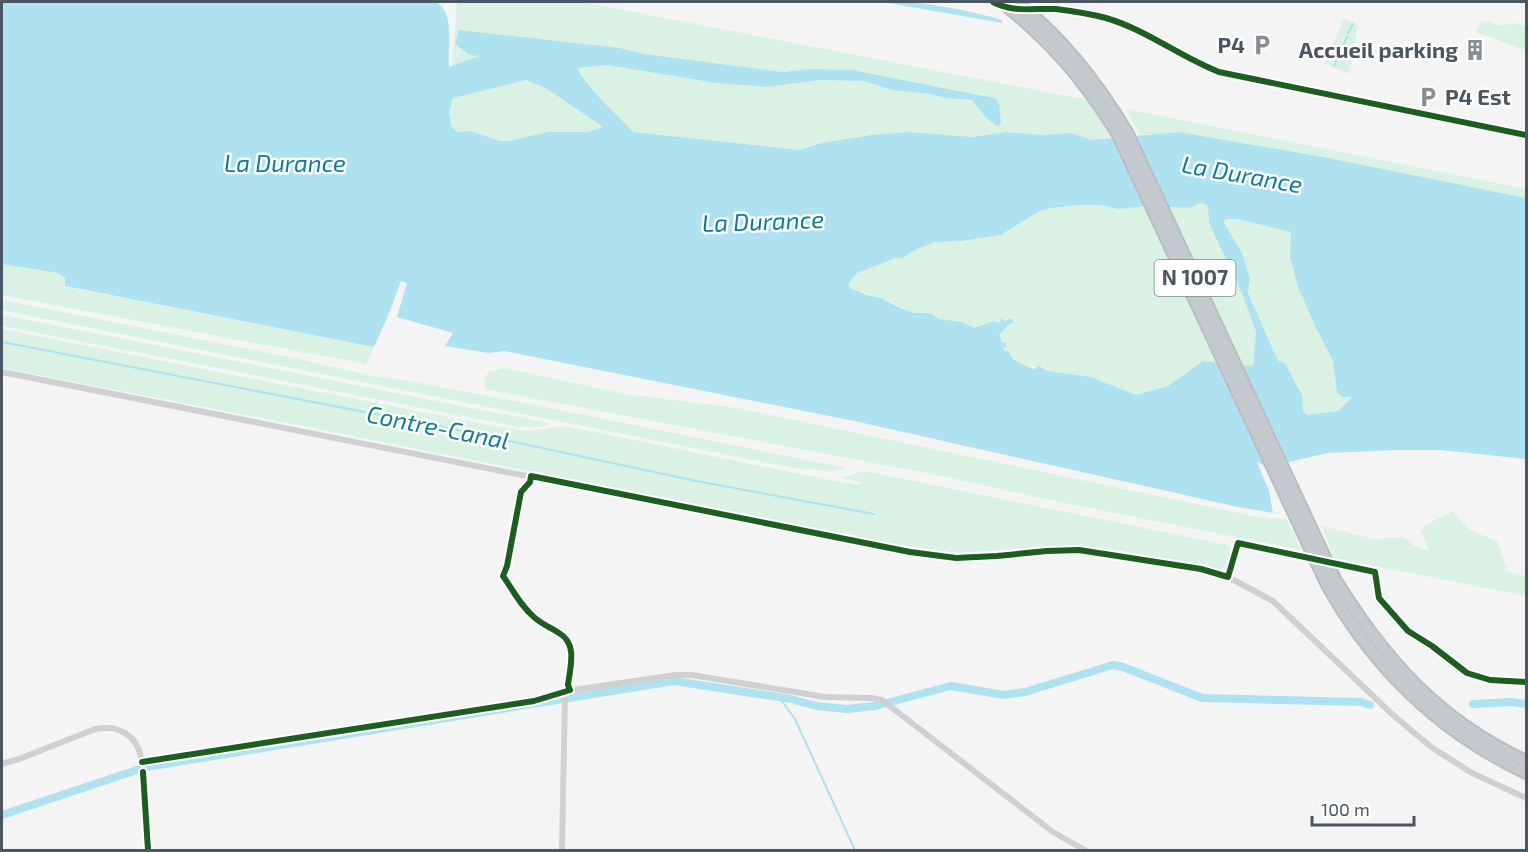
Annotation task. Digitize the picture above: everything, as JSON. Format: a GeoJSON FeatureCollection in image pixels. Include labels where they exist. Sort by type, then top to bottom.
{"type":"FeatureCollection","features":[{"type":"Feature","properties":{"kind":"highway","name":"N 1007"},"geometry":{"type":"LineString","coordinates":[[1001,2],[1040,34],[1075,71],[1118,135],[1331,581],[1368,631],[1416,686],[1479,735],[1527,761]]}},
{"type":"Feature","properties":{"kind":"highway","name":"N 1007"},"geometry":{"type":"LineString","coordinates":[[1017,2],[1070,51],[1091,77],[1127,132],[1350,623],[1375,657],[1430,714],[1498,760],[1527,773]]}},
{"type":"Feature","properties":{"kind":"street"},"geometry":{"type":"LineString","coordinates":[[2,372],[910,552],[956,558],[1047,550],[1079,550],[1201,569],[1228,577],[1273,602],[1393,715],[1431,747],[1472,773],[1527,798]]}},
{"type":"Feature","properties":{"kind":"street"},"geometry":{"type":"LineString","coordinates":[[562,850],[565,696],[675,675],[692,675],[825,697],[871,698],[885,702],[1037,820],[1085,850]]}},
{"type":"Feature","properties":{"kind":"street"},"geometry":{"type":"LineString","coordinates":[[2,764],[95,729],[107,727],[124,731],[137,745],[142,768],[148,850]]}},
{"type":"Feature","properties":{"kind":"green space"},"geometry":{"type":"Polygon","coordinates":[[[457,2],[582,2],[1088,100],[1111,139],[1090,140],[1072,133],[1043,135],[1006,132],[973,137],[910,132],[871,135],[821,143],[800,150],[633,132],[593,90],[578,68],[607,65],[716,83],[767,87],[820,80],[865,81],[892,90],[973,100],[981,112],[993,123],[1001,122],[988,96],[852,70],[809,69],[783,72],[644,54],[620,48],[460,30],[481,56],[452,67],[457,2]]]}},
{"type":"Feature","properties":{"kind":"green space"},"geometry":{"type":"Polygon","coordinates":[[[1344,19],[1358,25],[1349,74],[1324,63],[1344,19]]]}},
{"type":"Feature","properties":{"kind":"green space"},"geometry":{"type":"Polygon","coordinates":[[[1486,20],[1499,26],[1516,23],[1526,27],[1526,50],[1476,33],[1481,21],[1484,23],[1486,20]]]}},
{"type":"Feature","properties":{"kind":"green space"},"geometry":{"type":"Polygon","coordinates":[[[526,80],[547,89],[603,127],[588,132],[548,132],[508,141],[500,141],[471,131],[458,132],[452,128],[449,113],[453,98],[526,80]]]}},
{"type":"Feature","properties":{"kind":"green space"},"geometry":{"type":"Polygon","coordinates":[[[1126,109],[1526,189],[1526,198],[1179,132],[1140,135],[1126,109]]]}},
{"type":"Feature","properties":{"kind":"green space"},"geometry":{"type":"Polygon","coordinates":[[[1200,203],[1206,204],[1208,208],[1209,223],[1242,293],[1256,332],[1253,367],[1203,361],[1168,386],[1136,395],[1091,377],[1048,371],[1043,367],[1027,366],[1017,362],[1009,351],[1004,351],[999,335],[1012,320],[1009,318],[998,324],[994,321],[974,328],[939,319],[931,313],[915,313],[900,308],[893,303],[850,288],[848,284],[857,273],[896,258],[902,258],[935,242],[962,241],[1000,235],[1040,211],[1051,208],[1100,205],[1119,209],[1149,206],[1189,208],[1200,203]]]}},
{"type":"Feature","properties":{"kind":"green space"},"geometry":{"type":"Polygon","coordinates":[[[1226,219],[1237,219],[1291,232],[1290,257],[1317,330],[1333,361],[1337,393],[1352,397],[1338,411],[1306,415],[1303,410],[1299,388],[1285,363],[1278,361],[1248,293],[1250,283],[1239,248],[1224,222],[1226,219]]]}},
{"type":"Feature","properties":{"kind":"green space"},"geometry":{"type":"Polygon","coordinates":[[[2,264],[58,273],[65,278],[66,287],[374,347],[366,364],[2,295],[2,264]]]}},
{"type":"Feature","properties":{"kind":"green space"},"geometry":{"type":"Polygon","coordinates":[[[2,300],[299,359],[372,376],[509,400],[847,468],[832,471],[794,468],[2,310],[2,300]]]}},
{"type":"Feature","properties":{"kind":"green space"},"geometry":{"type":"Polygon","coordinates":[[[2,315],[548,423],[548,425],[519,427],[2,326],[2,315]]]}},
{"type":"Feature","properties":{"kind":"green space"},"geometry":{"type":"Polygon","coordinates":[[[2,329],[498,427],[525,431],[565,426],[860,485],[860,482],[842,478],[864,471],[1228,545],[1232,549],[1232,555],[1223,569],[1219,569],[1117,550],[1072,545],[956,553],[882,542],[2,368],[2,329]]]}},
{"type":"Feature","properties":{"kind":"green space"},"geometry":{"type":"Polygon","coordinates":[[[504,368],[625,394],[737,408],[1263,518],[1286,519],[1301,550],[937,475],[485,389],[484,380],[488,372],[504,368]]]}},
{"type":"Feature","properties":{"kind":"green space"},"geometry":{"type":"Polygon","coordinates":[[[1452,511],[1470,530],[1497,541],[1508,572],[1526,576],[1526,596],[1334,558],[1322,526],[1374,539],[1403,537],[1413,545],[1430,551],[1421,532],[1426,525],[1452,511]]]}},
{"type":"Feature","properties":{"kind":"water","name":"La Durance"},"geometry":{"type":"Polygon","coordinates":[[[2,2],[435,2],[442,7],[448,21],[449,67],[480,56],[469,55],[455,44],[459,30],[620,48],[644,54],[783,72],[809,69],[852,70],[995,98],[999,104],[1001,123],[998,126],[990,121],[972,100],[892,90],[864,81],[820,80],[767,87],[716,83],[607,65],[578,68],[585,81],[633,132],[800,150],[821,143],[871,135],[910,132],[973,137],[1006,132],[1043,135],[1072,133],[1091,140],[1179,132],[1323,157],[1526,198],[1526,459],[1440,450],[1397,450],[1327,453],[1266,466],[1257,462],[1269,491],[1273,513],[859,422],[504,351],[489,353],[445,346],[453,333],[397,317],[407,283],[401,281],[374,347],[65,286],[65,278],[58,273],[2,264],[2,2]],[[526,80],[453,98],[449,113],[452,128],[458,132],[471,131],[500,141],[508,141],[548,132],[588,132],[603,127],[547,89],[526,80]],[[1200,203],[1189,208],[1149,206],[1119,209],[1100,205],[1078,205],[1051,208],[1040,211],[1000,235],[962,241],[935,242],[902,258],[896,258],[857,273],[848,284],[850,288],[881,298],[900,308],[915,313],[931,313],[939,319],[961,322],[974,328],[994,321],[999,323],[1000,317],[1005,321],[1011,318],[1014,322],[999,335],[1002,343],[1006,343],[1006,347],[1003,347],[1004,351],[1009,351],[1015,361],[1034,369],[1039,366],[1048,371],[1091,377],[1136,395],[1168,386],[1203,361],[1253,366],[1256,332],[1242,293],[1209,223],[1208,208],[1206,204],[1200,203]],[[1226,219],[1224,222],[1242,253],[1250,279],[1248,293],[1278,361],[1285,363],[1302,395],[1303,411],[1307,415],[1338,411],[1352,397],[1343,397],[1337,393],[1333,361],[1298,287],[1290,257],[1291,232],[1237,219],[1226,219]]]}},
{"type":"Feature","properties":{"kind":"water"},"geometry":{"type":"Polygon","coordinates":[[[883,2],[943,6],[1002,20],[1002,23],[883,2]]]}},
{"type":"Feature","properties":{"kind":"waterway"},"geometry":{"type":"LineString","coordinates":[[1348,33],[1353,24]]}},
{"type":"Feature","properties":{"kind":"waterway"},"geometry":{"type":"LineString","coordinates":[[1334,66],[1347,37]]}},
{"type":"Feature","properties":{"kind":"waterway","name":"Contre-Canal"},"geometry":{"type":"LineString","coordinates":[[2,342],[458,430],[696,481],[874,514]]}},
{"type":"Feature","properties":{"kind":"waterway"},"geometry":{"type":"LineString","coordinates":[[2,815],[146,767],[674,681],[791,699],[816,706],[847,709],[875,706],[951,686],[1004,695],[1025,692],[1113,665],[1202,698],[1361,702],[1370,705]]}},
{"type":"Feature","properties":{"kind":"waterway"},"geometry":{"type":"LineString","coordinates":[[779,697],[795,719],[855,850]]}},
{"type":"Feature","properties":{"kind":"waterway"},"geometry":{"type":"LineString","coordinates":[[1473,704],[1511,702],[1526,704]]}},
{"type":"Feature","properties":{"kind":"cycle path"},"geometry":{"type":"LineString","coordinates":[[993,2],[1016,9],[1056,9],[1106,18],[1135,29],[1219,72],[1526,135]]}},
{"type":"Feature","properties":{"kind":"cycle path"},"geometry":{"type":"LineString","coordinates":[[570,690],[568,685],[571,664],[569,643],[559,633],[530,614],[503,576],[507,566],[521,492],[530,482],[531,476],[910,552],[956,558],[1079,550],[1201,569],[1228,577],[1238,543],[1375,572],[1379,598],[1408,631],[1467,673],[1490,680],[1526,682]]}},
{"type":"Feature","properties":{"kind":"cycle path"},"geometry":{"type":"LineString","coordinates":[[142,762],[534,701],[567,691]]}},
{"type":"Feature","properties":{"kind":"cycle path"},"geometry":{"type":"LineString","coordinates":[[143,772],[148,850]]}},
{"type":"Feature","properties":{"kind":"place","name":"P4"},"geometry":{"type":"Point","coordinates":[1262,45]}},
{"type":"Feature","properties":{"kind":"place","name":"Accueil parking"},"geometry":{"type":"Point","coordinates":[1475,50]}},
{"type":"Feature","properties":{"kind":"place","name":"P4 Est"},"geometry":{"type":"Point","coordinates":[1428,97]}}]}
